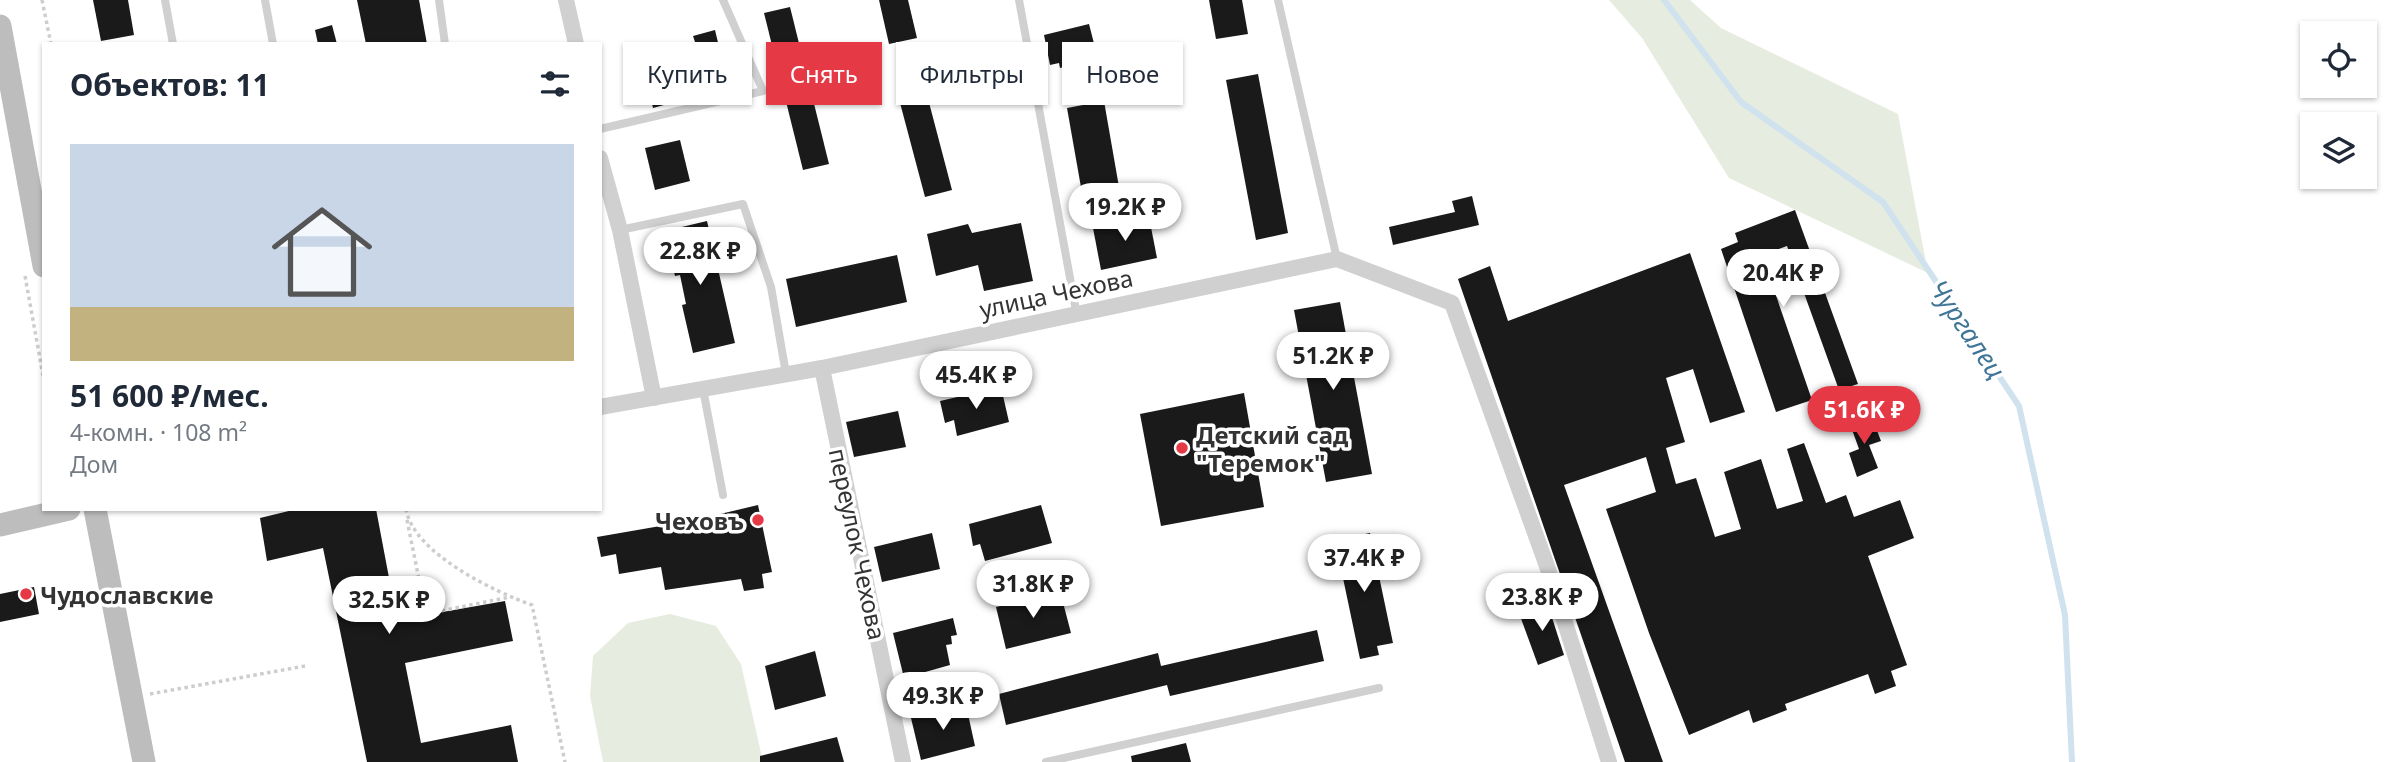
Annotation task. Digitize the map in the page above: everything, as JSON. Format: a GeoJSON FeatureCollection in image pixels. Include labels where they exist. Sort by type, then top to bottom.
{"type":"FeatureCollection","features":[{"type":"Feature","properties":{"kind":"main road"},"geometry":{"type":"LineString","coordinates":[[0,26],[41,241]]}},
{"type":"Feature","properties":{"kind":"main road"},"geometry":{"type":"LineString","coordinates":[[0,525],[60,511]]}},
{"type":"Feature","properties":{"kind":"main road"},"geometry":{"type":"LineString","coordinates":[[95,511],[144,762]]}},
{"type":"Feature","properties":{"kind":"street"},"geometry":{"type":"LineString","coordinates":[[566,0],[576,42]]}},
{"type":"Feature","properties":{"kind":"street"},"geometry":{"type":"LineString","coordinates":[[602,165],[620,230],[654,398]]}},
{"type":"Feature","properties":{"kind":"street"},"geometry":{"type":"LineString","coordinates":[[1336,259],[1452,303],[1548,569],[1609,762]]}},
{"type":"Feature","properties":{"kind":"street","name":"улица Чехова"},"geometry":{"type":"LineString","coordinates":[[602,407],[822,368],[1336,259]]}},
{"type":"Feature","properties":{"kind":"street","name":"переулок Чехова"},"geometry":{"type":"LineString","coordinates":[[822,368],[903,762]]}},
{"type":"Feature","properties":{"kind":"lane"},"geometry":{"type":"LineString","coordinates":[[164,0],[173,42]]}},
{"type":"Feature","properties":{"kind":"lane"},"geometry":{"type":"LineString","coordinates":[[265,0],[273,42]]}},
{"type":"Feature","properties":{"kind":"lane"},"geometry":{"type":"LineString","coordinates":[[439,0],[445,42]]}},
{"type":"Feature","properties":{"kind":"lane"},"geometry":{"type":"LineString","coordinates":[[602,128],[763,91],[723,0]]}},
{"type":"Feature","properties":{"kind":"lane"},"geometry":{"type":"LineString","coordinates":[[1019,0],[1077,316]]}},
{"type":"Feature","properties":{"kind":"lane"},"geometry":{"type":"LineString","coordinates":[[1278,0],[1336,259]]}},
{"type":"Feature","properties":{"kind":"lane"},"geometry":{"type":"LineString","coordinates":[[620,230],[743,204],[771,287],[786,374]]}},
{"type":"Feature","properties":{"kind":"lane"},"geometry":{"type":"LineString","coordinates":[[703,389],[723,495]]}},
{"type":"Feature","properties":{"kind":"lane"},"geometry":{"type":"LineString","coordinates":[[1046,762],[1379,688]]}},
{"type":"Feature","properties":{"kind":"path"},"geometry":{"type":"LineString","coordinates":[[42,0],[51,42]]}},
{"type":"Feature","properties":{"kind":"path"},"geometry":{"type":"LineString","coordinates":[[406,511],[426,614],[510,597]]}},
{"type":"Feature","properties":{"kind":"path"},"geometry":{"type":"LineString","coordinates":[[407,518],[454,568],[510,597],[532,605],[565,762]]}},
{"type":"Feature","properties":{"kind":"path"},"geometry":{"type":"LineString","coordinates":[[131,698],[305,666]]}},
{"type":"Feature","properties":{"kind":"shaded area"},"geometry":{"type":"Polygon","coordinates":[[[1609,0],[1690,0],[1721,28],[1898,114],[1928,273],[1729,178],[1642,38],[1609,0]]]}},
{"type":"Feature","properties":{"kind":"shaded area"},"geometry":{"type":"Polygon","coordinates":[[[670,614],[716,626],[741,664],[763,762],[603,762],[590,696],[593,656],[628,623],[670,614]]]}},
{"type":"Feature","properties":{"kind":"building"},"geometry":{"type":"Polygon","coordinates":[[[93,0],[128,0],[134,35],[101,41],[93,0]]]}},
{"type":"Feature","properties":{"kind":"building"},"geometry":{"type":"Polygon","coordinates":[[[357,0],[419,0],[427,42],[366,42],[357,0]]]}},
{"type":"Feature","properties":{"kind":"building"},"geometry":{"type":"Polygon","coordinates":[[[879,0],[908,0],[917,38],[889,44],[879,0]]]}},
{"type":"Feature","properties":{"kind":"building"},"geometry":{"type":"Polygon","coordinates":[[[1209,0],[1242,0],[1248,34],[1216,39],[1209,0]]]}},
{"type":"Feature","properties":{"kind":"building"},"geometry":{"type":"Polygon","coordinates":[[[790,7],[799,42],[771,42],[764,13],[790,7]]]}},
{"type":"Feature","properties":{"kind":"building"},"geometry":{"type":"Polygon","coordinates":[[[1089,24],[1094,42],[1062,42],[1060,68],[1059,63],[1050,65],[1048,42],[1045,42],[1044,35],[1089,24]]]}},
{"type":"Feature","properties":{"kind":"building"},"geometry":{"type":"Polygon","coordinates":[[[332,25],[336,42],[318,42],[315,30],[332,25]]]}},
{"type":"Feature","properties":{"kind":"building"},"geometry":{"type":"Polygon","coordinates":[[[715,30],[718,42],[695,42],[693,36],[715,30]]]}},
{"type":"Feature","properties":{"kind":"building"},"geometry":{"type":"Polygon","coordinates":[[[1258,74],[1288,233],[1256,240],[1226,80],[1258,74]]]}},
{"type":"Feature","properties":{"kind":"building"},"geometry":{"type":"Polygon","coordinates":[[[787,105],[814,105],[829,164],[803,170],[787,105]]]}},
{"type":"Feature","properties":{"kind":"building"},"geometry":{"type":"Polygon","coordinates":[[[901,105],[930,105],[952,190],[925,197],[901,105]]]}},
{"type":"Feature","properties":{"kind":"building"},"geometry":{"type":"Polygon","coordinates":[[[1105,105],[1119,187],[1082,193],[1067,108],[1105,105]]]}},
{"type":"Feature","properties":{"kind":"building"},"geometry":{"type":"Polygon","coordinates":[[[680,140],[690,181],[655,190],[645,148],[680,140]]]}},
{"type":"Feature","properties":{"kind":"building"},"geometry":{"type":"Polygon","coordinates":[[[1472,196],[1479,225],[1393,245],[1389,227],[1455,212],[1452,201],[1472,196]]]}},
{"type":"Feature","properties":{"kind":"building"},"geometry":{"type":"Polygon","coordinates":[[[1795,210],[1858,384],[1839,390],[1787,246],[1762,255],[1812,400],[1776,412],[1721,249],[1738,242],[1735,233],[1795,210]]]}},
{"type":"Feature","properties":{"kind":"building"},"geometry":{"type":"Polygon","coordinates":[[[1149,217],[1157,258],[1101,270],[1093,228],[1149,217]]]}},
{"type":"Feature","properties":{"kind":"building"},"geometry":{"type":"Polygon","coordinates":[[[707,221],[735,343],[693,353],[682,305],[686,304],[680,275],[675,276],[665,231],[707,221]]]}},
{"type":"Feature","properties":{"kind":"building"},"geometry":{"type":"Polygon","coordinates":[[[1021,223],[1033,281],[984,291],[978,265],[936,276],[927,234],[968,224],[972,233],[1021,223]]]}},
{"type":"Feature","properties":{"kind":"building"},"geometry":{"type":"Polygon","coordinates":[[[1690,253],[1745,412],[1710,423],[1693,369],[1666,378],[1685,442],[1666,448],[1676,484],[1696,478],[1715,537],[1741,529],[1724,472],[1761,459],[1777,509],[1803,501],[1787,449],[1804,443],[1826,503],[1846,495],[1854,517],[1900,500],[1914,538],[1868,556],[1907,665],[1891,671],[1896,686],[1875,694],[1868,674],[1785,704],[1787,710],[1753,723],[1749,710],[1689,735],[1649,633],[1606,509],[1656,492],[1646,457],[1564,485],[1663,762],[1625,762],[1458,279],[1490,266],[1508,321],[1690,253]]]}},
{"type":"Feature","properties":{"kind":"building"},"geometry":{"type":"Polygon","coordinates":[[[897,255],[907,302],[796,327],[786,279],[897,255]]]}},
{"type":"Feature","properties":{"kind":"building"},"geometry":{"type":"Polygon","coordinates":[[[1340,302],[1372,474],[1326,482],[1294,310],[1340,302]]]}},
{"type":"Feature","properties":{"kind":"building"},"geometry":{"type":"Polygon","coordinates":[[[1001,387],[1009,422],[957,436],[954,420],[945,423],[940,401],[1001,387]]]}},
{"type":"Feature","properties":{"kind":"building"},"geometry":{"type":"Polygon","coordinates":[[[1244,393],[1264,507],[1161,526],[1140,414],[1244,393]]]}},
{"type":"Feature","properties":{"kind":"building"},"geometry":{"type":"Polygon","coordinates":[[[898,411],[906,447],[854,457],[846,422],[898,411]]]}},
{"type":"Feature","properties":{"kind":"building"},"geometry":{"type":"Polygon","coordinates":[[[1871,415],[1881,441],[1869,445],[1878,468],[1857,477],[1849,453],[1859,449],[1850,424],[1871,415]]]}},
{"type":"Feature","properties":{"kind":"building"},"geometry":{"type":"Polygon","coordinates":[[[758,505],[772,572],[762,574],[764,588],[744,591],[741,579],[665,590],[661,567],[619,574],[616,554],[601,557],[597,537],[695,520],[758,505]]]}},
{"type":"Feature","properties":{"kind":"building"},"geometry":{"type":"Polygon","coordinates":[[[1041,505],[1052,543],[985,561],[980,544],[973,546],[969,524],[1041,505]]]}},
{"type":"Feature","properties":{"kind":"building"},"geometry":{"type":"Polygon","coordinates":[[[289,511],[376,511],[397,620],[505,601],[513,641],[405,663],[421,743],[511,725],[518,762],[367,762],[323,548],[267,561],[260,518],[289,511]]]}},
{"type":"Feature","properties":{"kind":"building"},"geometry":{"type":"Polygon","coordinates":[[[932,533],[940,569],[882,582],[874,547],[932,533]]]}},
{"type":"Feature","properties":{"kind":"building"},"geometry":{"type":"Polygon","coordinates":[[[1370,533],[1393,643],[1377,646],[1379,655],[1360,659],[1335,540],[1370,533]]]}},
{"type":"Feature","properties":{"kind":"building"},"geometry":{"type":"Polygon","coordinates":[[[34,587],[39,614],[0,622],[0,594],[34,587]]]}},
{"type":"Feature","properties":{"kind":"building"},"geometry":{"type":"Polygon","coordinates":[[[1060,591],[1071,633],[1006,649],[996,607],[1060,591]]]}},
{"type":"Feature","properties":{"kind":"building"},"geometry":{"type":"Polygon","coordinates":[[[1547,602],[1564,655],[1538,665],[1519,613],[1547,602]]]}},
{"type":"Feature","properties":{"kind":"building"},"geometry":{"type":"Polygon","coordinates":[[[953,618],[957,635],[951,636],[952,644],[946,645],[950,665],[904,678],[893,633],[953,618]]]}},
{"type":"Feature","properties":{"kind":"building"},"geometry":{"type":"Polygon","coordinates":[[[1317,630],[1324,661],[1170,696],[1167,685],[1006,725],[999,694],[1158,653],[1161,666],[1317,630]]]}},
{"type":"Feature","properties":{"kind":"building"},"geometry":{"type":"Polygon","coordinates":[[[815,651],[826,696],[775,710],[765,666],[815,651]]]}},
{"type":"Feature","properties":{"kind":"building"},"geometry":{"type":"Polygon","coordinates":[[[966,705],[975,746],[921,760],[911,718],[966,705]]]}},
{"type":"Feature","properties":{"kind":"building"},"geometry":{"type":"Polygon","coordinates":[[[837,737],[844,762],[760,762],[760,756],[837,737]]]}},
{"type":"Feature","properties":{"kind":"building"},"geometry":{"type":"Polygon","coordinates":[[[1186,743],[1191,762],[1132,762],[1131,756],[1186,743]]]}},
{"type":"Feature","properties":{"kind":"waterway","name":"Чургалец"},"geometry":{"type":"LineString","coordinates":[[1664,0],[1741,102],[1883,202],[2019,406],[2065,615],[2072,762]]}},
{"type":"Feature","properties":{"kind":"place","name":"Детский сад \"Теремок\""},"geometry":{"type":"Point","coordinates":[1182,448]}},
{"type":"Feature","properties":{"kind":"place","name":"Чеховъ"},"geometry":{"type":"Point","coordinates":[758,520]}},
{"type":"Feature","properties":{"kind":"place","name":"Чудославские"},"geometry":{"type":"Point","coordinates":[26,594]}}]}
